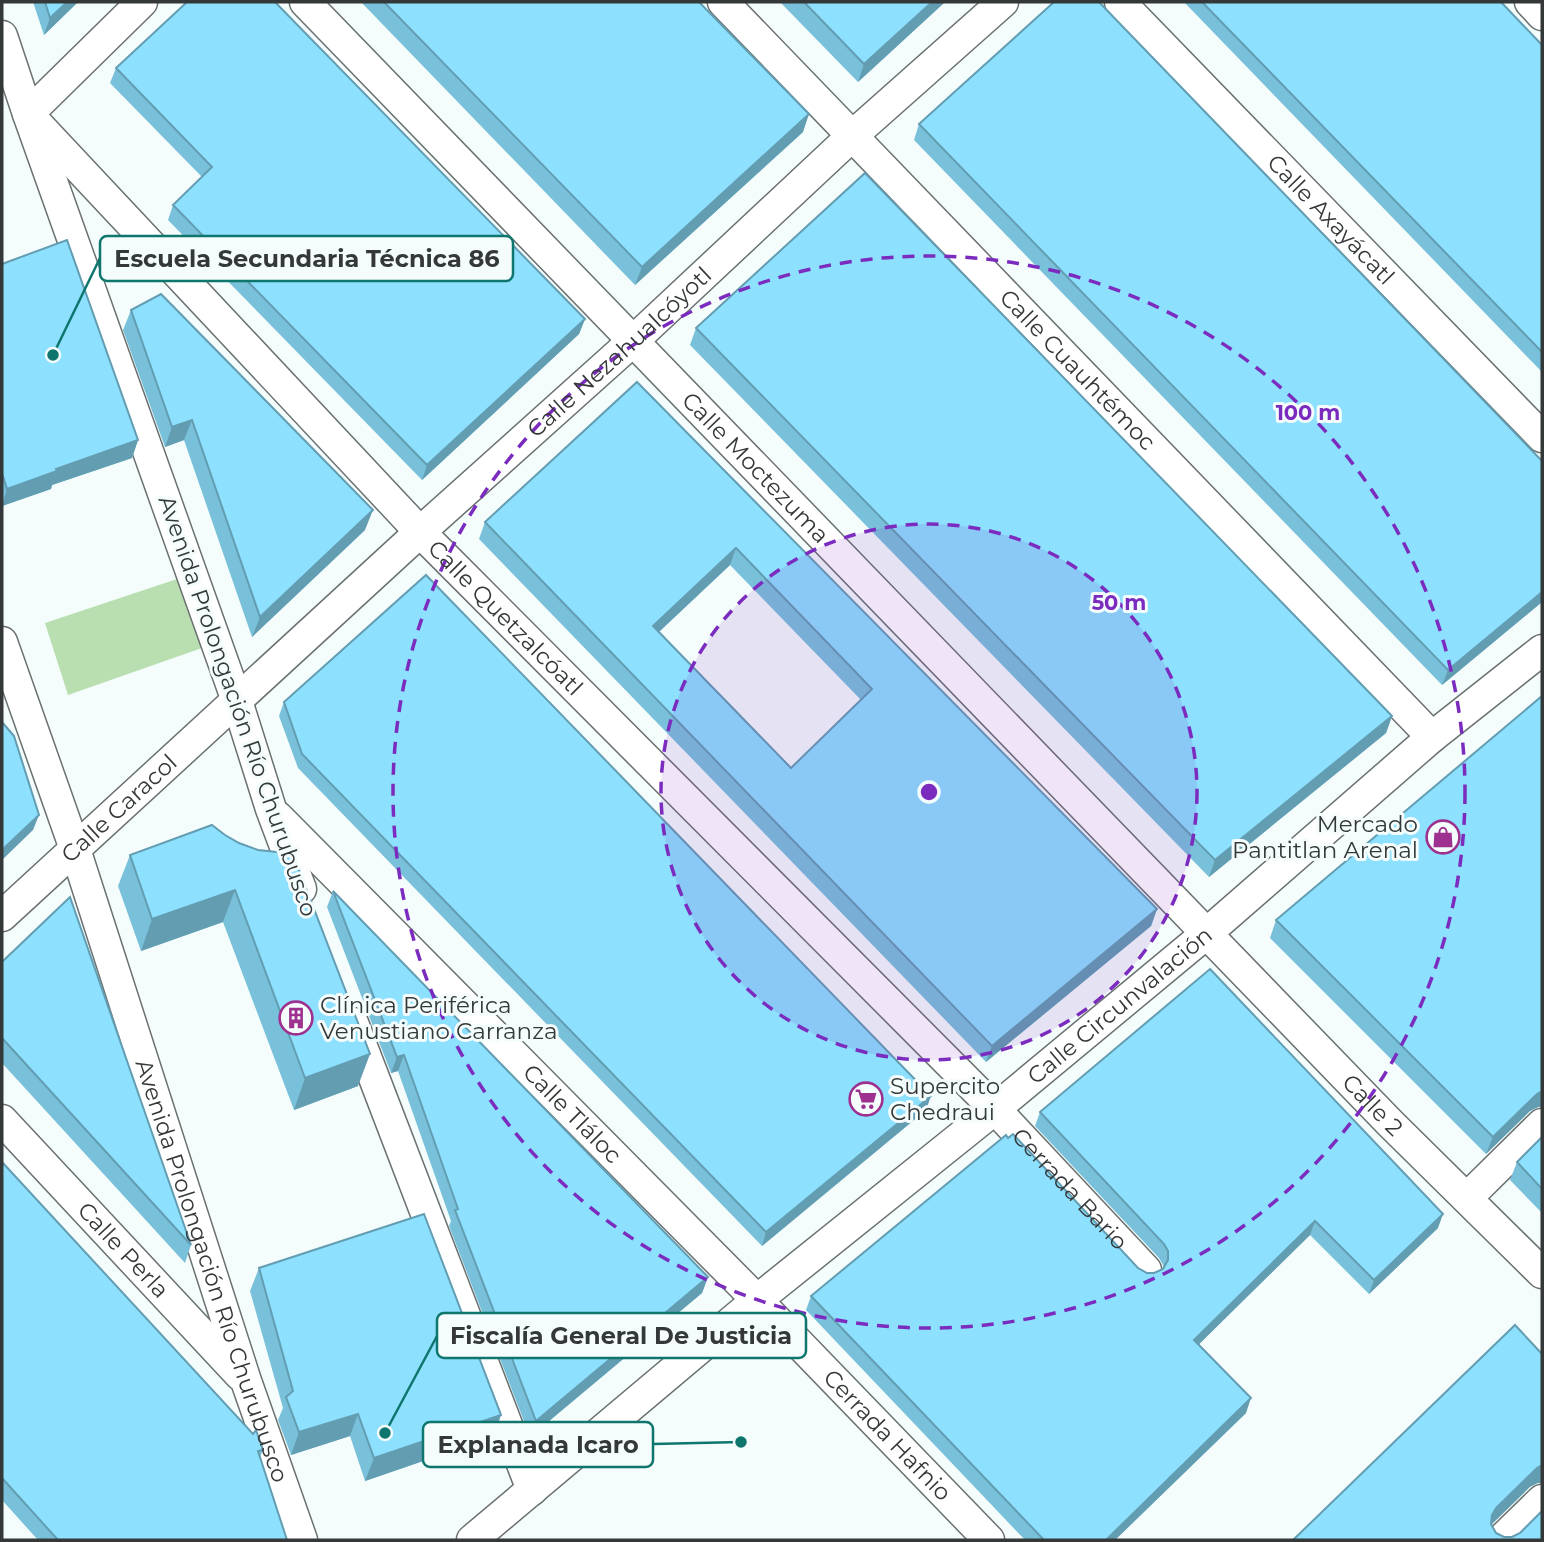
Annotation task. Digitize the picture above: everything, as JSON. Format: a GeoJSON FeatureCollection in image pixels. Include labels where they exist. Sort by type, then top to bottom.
{"type":"FeatureCollection","features":[{"type":"Feature","properties":{"kind":"street"},"geometry":{"type":"LineString","coordinates":[[28,114],[142,2]]}},
{"type":"Feature","properties":{"kind":"street","name":"Calle Moctezuma"},"geometry":{"type":"LineString","coordinates":[[304,2],[1207,933]]}},
{"type":"Feature","properties":{"kind":"street","name":"Calle Cuauhtémoc"},"geometry":{"type":"LineString","coordinates":[[723,2],[1433,737]]}},
{"type":"Feature","properties":{"kind":"street","name":"Calle Nezahualcóyotl"},"geometry":{"type":"LineString","coordinates":[[237,701],[633,341],[852,136],[1003,2]]}},
{"type":"Feature","properties":{"kind":"street","name":"Calle Axayácatl"},"geometry":{"type":"LineString","coordinates":[[1120,2],[1542,437]]}},
{"type":"Feature","properties":{"kind":"street"},"geometry":{"type":"LineString","coordinates":[[1530,2],[1542,15]]}},
{"type":"Feature","properties":{"kind":"street","name":"Avenida Prolongación Río Churubusco"},"geometry":{"type":"LineString","coordinates":[[2,36],[237,701],[271,809],[310,912]]}},
{"type":"Feature","properties":{"kind":"street","name":"Calle Quetzalcóatl"},"geometry":{"type":"LineString","coordinates":[[28,114],[420,532],[995,1109]]}},
{"type":"Feature","properties":{"kind":"street","name":"Avenida Prolongación Río Churubusco"},"geometry":{"type":"LineString","coordinates":[[2,642],[75,849],[246,1381],[302,1540]]}},
{"type":"Feature","properties":{"kind":"street","name":"Calle Circunvalación"},"geometry":{"type":"LineString","coordinates":[[472,1540],[757,1300],[995,1109],[1207,933],[1433,737],[1542,650]]}},
{"type":"Feature","properties":{"kind":"street"},"geometry":{"type":"LineString","coordinates":[[2,685],[24,710]]}},
{"type":"Feature","properties":{"kind":"street","name":"Calle Caracol"},"geometry":{"type":"LineString","coordinates":[[2,916],[237,701]]}},
{"type":"Feature","properties":{"kind":"street","name":"Calle Tláloc"},"geometry":{"type":"LineString","coordinates":[[271,809],[757,1300]]}},
{"type":"Feature","properties":{"kind":"street","name":"Calle 2"},"geometry":{"type":"LineString","coordinates":[[1207,933],[1390,1123],[1542,1273]]}},
{"type":"Feature","properties":{"kind":"street"},"geometry":{"type":"LineString","coordinates":[[345,1001],[532,1490]]}},
{"type":"Feature","properties":{"kind":"street","name":"Cerrada Bario"},"geometry":{"type":"LineString","coordinates":[[995,1109],[1146,1270]]}},
{"type":"Feature","properties":{"kind":"street","name":"Calle Perla"},"geometry":{"type":"LineString","coordinates":[[2,1120],[246,1381]]}},
{"type":"Feature","properties":{"kind":"street"},"geometry":{"type":"LineString","coordinates":[[1467,1198],[1542,1124]]}},
{"type":"Feature","properties":{"kind":"street","name":"Cerrada Hafnio"},"geometry":{"type":"LineString","coordinates":[[757,1300],[989,1540]]}},
{"type":"Feature","properties":{"kind":"street"},"geometry":{"type":"LineString","coordinates":[[1501,1540],[1542,1500]]}},
{"type":"Feature","properties":{"kind":"green space"},"geometry":{"type":"Polygon","coordinates":[[[177,579],[202,648],[68,695],[45,623],[177,579]]]}},
{"type":"Feature","properties":{"kind":"building"},"geometry":{"type":"Polygon","coordinates":[[[45,2],[67,2],[50,18],[45,2]]]}},
{"type":"Feature","properties":{"kind":"building"},"geometry":{"type":"Polygon","coordinates":[[[187,2],[275,2],[585,319],[427,465],[173,205],[212,167],[116,68],[187,2]]]}},
{"type":"Feature","properties":{"kind":"building"},"geometry":{"type":"Polygon","coordinates":[[[384,2],[699,2],[809,114],[642,267],[384,2]]]}},
{"type":"Feature","properties":{"kind":"building"},"geometry":{"type":"Polygon","coordinates":[[[804,2],[932,2],[864,64],[804,2]]]}},
{"type":"Feature","properties":{"kind":"building"},"geometry":{"type":"Polygon","coordinates":[[[1054,2],[1099,2],[1542,461],[1542,592],[1448,670],[919,124],[1054,2]]]}},
{"type":"Feature","properties":{"kind":"building"},"geometry":{"type":"Polygon","coordinates":[[[1202,2],[1501,2],[1542,45],[1542,352],[1202,2]]]}},
{"type":"Feature","properties":{"kind":"building"},"geometry":{"type":"Polygon","coordinates":[[[865,173],[1392,716],[1215,860],[696,328],[865,173]]]}},
{"type":"Feature","properties":{"kind":"building"},"geometry":{"type":"Polygon","coordinates":[[[67,240],[138,440],[7,489],[2,473],[2,264],[67,240]]]}},
{"type":"Feature","properties":{"kind":"building"},"geometry":{"type":"Polygon","coordinates":[[[161,294],[373,510],[260,617],[192,420],[172,427],[131,310],[161,294]]]}},
{"type":"Feature","properties":{"kind":"building"},"geometry":{"type":"Polygon","coordinates":[[[637,382],[1157,909],[992,1046],[485,522],[637,382]],[[736,548],[653,626],[791,768],[872,689],[736,548]]]}},
{"type":"Feature","properties":{"kind":"building"},"geometry":{"type":"Polygon","coordinates":[[[426,575],[931,1096],[766,1232],[302,754],[284,702],[426,575]]]}},
{"type":"Feature","properties":{"kind":"building","name":"Mercado Pantitlan Arenal"},"geometry":{"type":"Polygon","coordinates":[[[1542,696],[1542,1091],[1493,1137],[1276,920],[1542,696]]]}},
{"type":"Feature","properties":{"kind":"building"},"geometry":{"type":"Polygon","coordinates":[[[2,722],[14,736],[39,815],[2,850],[2,722]]]}},
{"type":"Feature","properties":{"kind":"building"},"geometry":{"type":"Polygon","coordinates":[[[212,825],[239,843],[258,850],[292,852],[370,1054],[305,1078],[235,890],[152,919],[130,855],[212,825]]]}},
{"type":"Feature","properties":{"kind":"building"},"geometry":{"type":"Polygon","coordinates":[[[333,891],[708,1277],[536,1421],[455,1210],[458,1209],[404,1055],[397,1057],[333,891]]]}},
{"type":"Feature","properties":{"kind":"building"},"geometry":{"type":"Polygon","coordinates":[[[70,897],[191,1245],[2,1038],[2,962],[70,897]]]}},
{"type":"Feature","properties":{"kind":"building"},"geometry":{"type":"Polygon","coordinates":[[[1210,969],[1443,1214],[1374,1280],[1315,1221],[1194,1340],[1251,1398],[1106,1540],[1044,1540],[811,1296],[1006,1135],[1008,1138],[1013,1134],[1138,1268],[1147,1273],[1163,1269],[1168,1260],[1168,1251],[1164,1244],[1040,1112],[1210,969]]]}},
{"type":"Feature","properties":{"kind":"building"},"geometry":{"type":"Polygon","coordinates":[[[1542,1137],[1542,1189],[1517,1162],[1542,1137]]]}},
{"type":"Feature","properties":{"kind":"building"},"geometry":{"type":"Polygon","coordinates":[[[2,1162],[253,1434],[256,1430],[263,1450],[258,1451],[287,1540],[58,1540],[2,1478],[2,1162]]]}},
{"type":"Feature","properties":{"kind":"building"},"geometry":{"type":"Polygon","coordinates":[[[424,1214],[501,1415],[374,1458],[358,1414],[299,1432],[286,1397],[293,1391],[259,1268],[424,1214]]]}},
{"type":"Feature","properties":{"kind":"building"},"geometry":{"type":"Polygon","coordinates":[[[1515,1325],[1542,1354],[1542,1465],[1496,1508],[1491,1524],[1496,1533],[1512,1537],[1520,1533],[1542,1511],[1542,1540],[1293,1540],[1515,1325]]]}},
{"type":"Feature","properties":{"kind":"place","name":"Escuela Secundaria Técnica 86"},"geometry":{"type":"Point","coordinates":[53,355]}},
{"type":"Feature","properties":{"kind":"place","name":"Mercado Pantitlan Arenal"},"geometry":{"type":"Point","coordinates":[1443,837]}},
{"type":"Feature","properties":{"kind":"place","name":"Clínica Periférica Venustiano Carranza"},"geometry":{"type":"Point","coordinates":[296,1018]}},
{"type":"Feature","properties":{"kind":"place","name":"Supercito Chedraui"},"geometry":{"type":"Point","coordinates":[866,1099]}},
{"type":"Feature","properties":{"kind":"place","name":"Fiscalía General De Justicia"},"geometry":{"type":"Point","coordinates":[385,1433]}},
{"type":"Feature","properties":{"kind":"place","name":"Explanada Icaro"},"geometry":{"type":"Point","coordinates":[741,1442]}}]}
